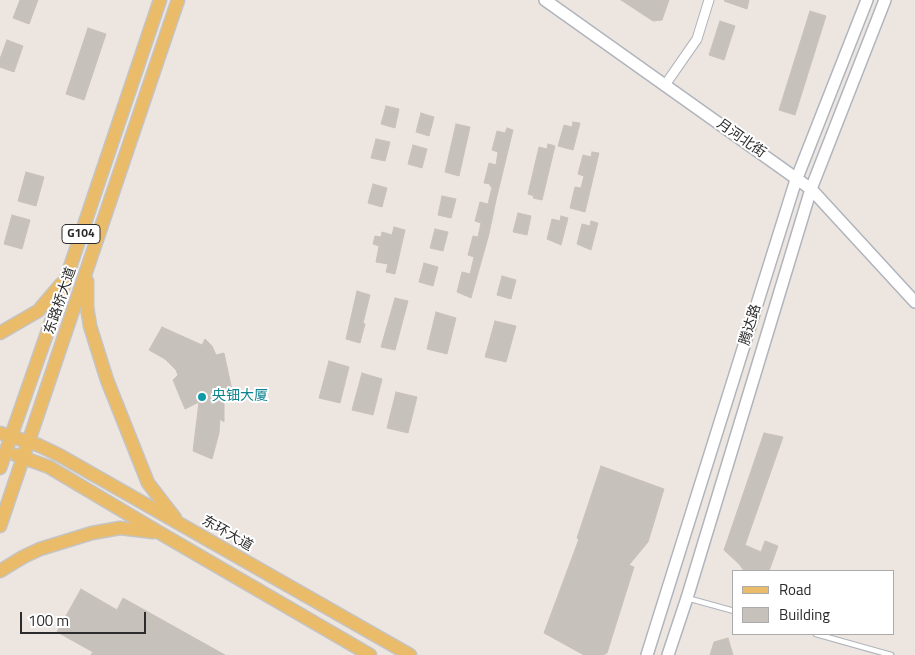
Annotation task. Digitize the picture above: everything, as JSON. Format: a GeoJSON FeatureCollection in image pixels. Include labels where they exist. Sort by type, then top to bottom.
{"type":"FeatureCollection","features":[{"type":"Feature","properties":{"kind":"main road","name":"东路桥大道"},"geometry":{"type":"LineString","coordinates":[[0,467],[6,435],[67,276],[160,0]]}},
{"type":"Feature","properties":{"kind":"main road","name":"东路桥大道"},"geometry":{"type":"LineString","coordinates":[[0,526],[178,0]]}},
{"type":"Feature","properties":{"kind":"main road","name":"月河北街"},"geometry":{"type":"LineString","coordinates":[[545,0],[811,188],[915,302]]}},
{"type":"Feature","properties":{"kind":"main road","name":"腾达路"},"geometry":{"type":"LineString","coordinates":[[647,655],[797,179],[867,0]]}},
{"type":"Feature","properties":{"kind":"main road","name":"腾达路"},"geometry":{"type":"LineString","coordinates":[[668,655],[811,188],[885,0]]}},
{"type":"Feature","properties":{"kind":"main road"},"geometry":{"type":"LineString","coordinates":[[88,268],[87,307],[90,326],[107,380],[148,483],[180,524]]}},
{"type":"Feature","properties":{"kind":"main road"},"geometry":{"type":"LineString","coordinates":[[0,333],[38,311],[67,276]]}},
{"type":"Feature","properties":{"kind":"main road","name":"东环大道"},"geometry":{"type":"LineString","coordinates":[[6,435],[29,442],[59,455],[410,655]]}},
{"type":"Feature","properties":{"kind":"main road"},"geometry":{"type":"LineString","coordinates":[[3,451],[49,467],[370,655]]}},
{"type":"Feature","properties":{"kind":"main road"},"geometry":{"type":"LineString","coordinates":[[0,571],[40,549],[92,533],[120,528],[160,533]]}},
{"type":"Feature","properties":{"kind":"street"},"geometry":{"type":"LineString","coordinates":[[665,85],[697,39],[709,0]]}},
{"type":"Feature","properties":{"kind":"lane"},"geometry":{"type":"LineString","coordinates":[[687,598],[732,610]]}},
{"type":"Feature","properties":{"kind":"lane"},"geometry":{"type":"LineString","coordinates":[[820,635],[891,655]]}},
{"type":"Feature","properties":{"kind":"building"},"geometry":{"type":"Polygon","coordinates":[[[20,0],[38,0],[29,24],[13,18],[20,0]]]}},
{"type":"Feature","properties":{"kind":"building"},"geometry":{"type":"Polygon","coordinates":[[[621,0],[669,0],[662,20],[653,21],[621,0]]]}},
{"type":"Feature","properties":{"kind":"building"},"geometry":{"type":"Polygon","coordinates":[[[725,0],[749,0],[747,9],[725,0]]]}},
{"type":"Feature","properties":{"kind":"building"},"geometry":{"type":"Polygon","coordinates":[[[810,11],[826,16],[795,115],[779,110],[810,11]]]}},
{"type":"Feature","properties":{"kind":"building"},"geometry":{"type":"Polygon","coordinates":[[[720,21],[735,26],[724,60],[709,55],[720,21]]]}},
{"type":"Feature","properties":{"kind":"building"},"geometry":{"type":"Polygon","coordinates":[[[88,28],[106,34],[84,100],[66,94],[88,28]]]}},
{"type":"Feature","properties":{"kind":"building"},"geometry":{"type":"Polygon","coordinates":[[[7,40],[23,46],[14,72],[0,67],[0,59],[7,40]]]}},
{"type":"Feature","properties":{"kind":"building"},"geometry":{"type":"Polygon","coordinates":[[[386,106],[399,109],[395,128],[381,124],[386,106]]]}},
{"type":"Feature","properties":{"kind":"building"},"geometry":{"type":"Polygon","coordinates":[[[421,113],[434,117],[429,136],[416,132],[421,113]]]}},
{"type":"Feature","properties":{"kind":"building"},"geometry":{"type":"Polygon","coordinates":[[[573,122],[580,123],[573,150],[558,146],[564,125],[572,127],[573,122]]]}},
{"type":"Feature","properties":{"kind":"building"},"geometry":{"type":"Polygon","coordinates":[[[456,124],[470,127],[459,176],[445,172],[456,124]]]}},
{"type":"Feature","properties":{"kind":"building"},"geometry":{"type":"Polygon","coordinates":[[[507,128],[513,130],[489,234],[471,298],[457,292],[462,272],[470,274],[474,257],[468,255],[473,236],[478,237],[481,223],[475,221],[480,202],[488,204],[492,187],[490,184],[484,183],[489,163],[496,165],[498,152],[492,150],[497,131],[505,133],[507,128]]]}},
{"type":"Feature","properties":{"kind":"building"},"geometry":{"type":"Polygon","coordinates":[[[376,139],[390,142],[385,161],[371,158],[376,139]]]}},
{"type":"Feature","properties":{"kind":"building"},"geometry":{"type":"Polygon","coordinates":[[[548,144],[555,146],[542,200],[533,198],[534,196],[528,194],[539,147],[547,149],[548,144]]]}},
{"type":"Feature","properties":{"kind":"building"},"geometry":{"type":"Polygon","coordinates":[[[413,145],[427,149],[422,168],[408,164],[413,145]]]}},
{"type":"Feature","properties":{"kind":"building"},"geometry":{"type":"Polygon","coordinates":[[[592,152],[599,153],[585,212],[570,208],[575,187],[581,188],[584,176],[578,174],[583,155],[591,157],[592,152]]]}},
{"type":"Feature","properties":{"kind":"building"},"geometry":{"type":"Polygon","coordinates":[[[26,172],[44,177],[36,206],[18,201],[26,172]]]}},
{"type":"Feature","properties":{"kind":"building"},"geometry":{"type":"Polygon","coordinates":[[[373,184],[387,188],[382,207],[368,203],[373,184]]]}},
{"type":"Feature","properties":{"kind":"building"},"geometry":{"type":"Polygon","coordinates":[[[442,196],[456,199],[451,218],[438,215],[442,196]]]}},
{"type":"Feature","properties":{"kind":"building"},"geometry":{"type":"Polygon","coordinates":[[[518,213],[531,216],[527,235],[513,232],[518,213]]]}},
{"type":"Feature","properties":{"kind":"building"},"geometry":{"type":"Polygon","coordinates":[[[12,215],[30,220],[22,249],[4,244],[12,215]]]}},
{"type":"Feature","properties":{"kind":"building"},"geometry":{"type":"Polygon","coordinates":[[[561,216],[568,218],[561,245],[547,239],[552,219],[560,221],[561,216]]]}},
{"type":"Feature","properties":{"kind":"building"},"geometry":{"type":"Polygon","coordinates":[[[591,221],[598,223],[591,250],[577,244],[582,224],[590,226],[591,221]]]}},
{"type":"Feature","properties":{"kind":"building"},"geometry":{"type":"Polygon","coordinates":[[[394,227],[405,230],[395,274],[386,272],[388,264],[376,262],[379,246],[373,244],[375,236],[381,237],[382,232],[392,235],[394,227]]]}},
{"type":"Feature","properties":{"kind":"building"},"geometry":{"type":"Polygon","coordinates":[[[435,229],[448,232],[443,251],[430,248],[435,229]]]}},
{"type":"Feature","properties":{"kind":"building"},"geometry":{"type":"Polygon","coordinates":[[[424,263],[438,267],[433,286],[419,282],[424,263]]]}},
{"type":"Feature","properties":{"kind":"building"},"geometry":{"type":"Polygon","coordinates":[[[502,276],[516,280],[511,299],[497,295],[502,276]]]}},
{"type":"Feature","properties":{"kind":"building"},"geometry":{"type":"Polygon","coordinates":[[[357,291],[370,295],[360,343],[346,339],[357,291]]]}},
{"type":"Feature","properties":{"kind":"building"},"geometry":{"type":"Polygon","coordinates":[[[395,298],[408,301],[395,350],[381,347],[395,298]]]}},
{"type":"Feature","properties":{"kind":"building"},"geometry":{"type":"Polygon","coordinates":[[[436,312],[456,318],[447,354],[427,349],[436,312]]]}},
{"type":"Feature","properties":{"kind":"building"},"geometry":{"type":"Polygon","coordinates":[[[495,321],[516,326],[506,362],[485,357],[495,321]]]}},
{"type":"Feature","properties":{"kind":"building","name":"央钿大厦"},"geometry":{"type":"Polygon","coordinates":[[[162,327],[202,345],[205,339],[212,346],[216,355],[224,353],[232,390],[224,392],[224,422],[220,419],[219,433],[212,459],[193,451],[199,402],[185,409],[173,380],[178,375],[176,370],[165,359],[149,350],[162,327]]]}},
{"type":"Feature","properties":{"kind":"building"},"geometry":{"type":"Polygon","coordinates":[[[329,361],[349,367],[340,403],[319,398],[329,361]]]}},
{"type":"Feature","properties":{"kind":"building"},"geometry":{"type":"Polygon","coordinates":[[[362,373],[382,379],[373,415],[352,410],[362,373]]]}},
{"type":"Feature","properties":{"kind":"building"},"geometry":{"type":"Polygon","coordinates":[[[396,392],[417,397],[408,433],[387,428],[396,392]]]}},
{"type":"Feature","properties":{"kind":"building"},"geometry":{"type":"Polygon","coordinates":[[[764,433],[783,437],[745,545],[761,552],[765,541],[778,546],[769,570],[743,570],[724,550],[764,433]]]}},
{"type":"Feature","properties":{"kind":"building"},"geometry":{"type":"Polygon","coordinates":[[[601,466],[664,489],[648,542],[629,565],[634,567],[607,653],[603,655],[584,655],[544,633],[579,539],[577,538],[601,466]]]}},
{"type":"Feature","properties":{"kind":"building"},"geometry":{"type":"Polygon","coordinates":[[[81,589],[117,610],[123,598],[225,655],[91,655],[93,652],[57,632],[81,589]]]}},
{"type":"Feature","properties":{"kind":"building"},"geometry":{"type":"Polygon","coordinates":[[[728,638],[733,655],[710,655],[714,642],[728,638]]]}},
{"type":"Feature","properties":{"kind":"place","name":"央钿大厦"},"geometry":{"type":"Point","coordinates":[202,397]}}]}
